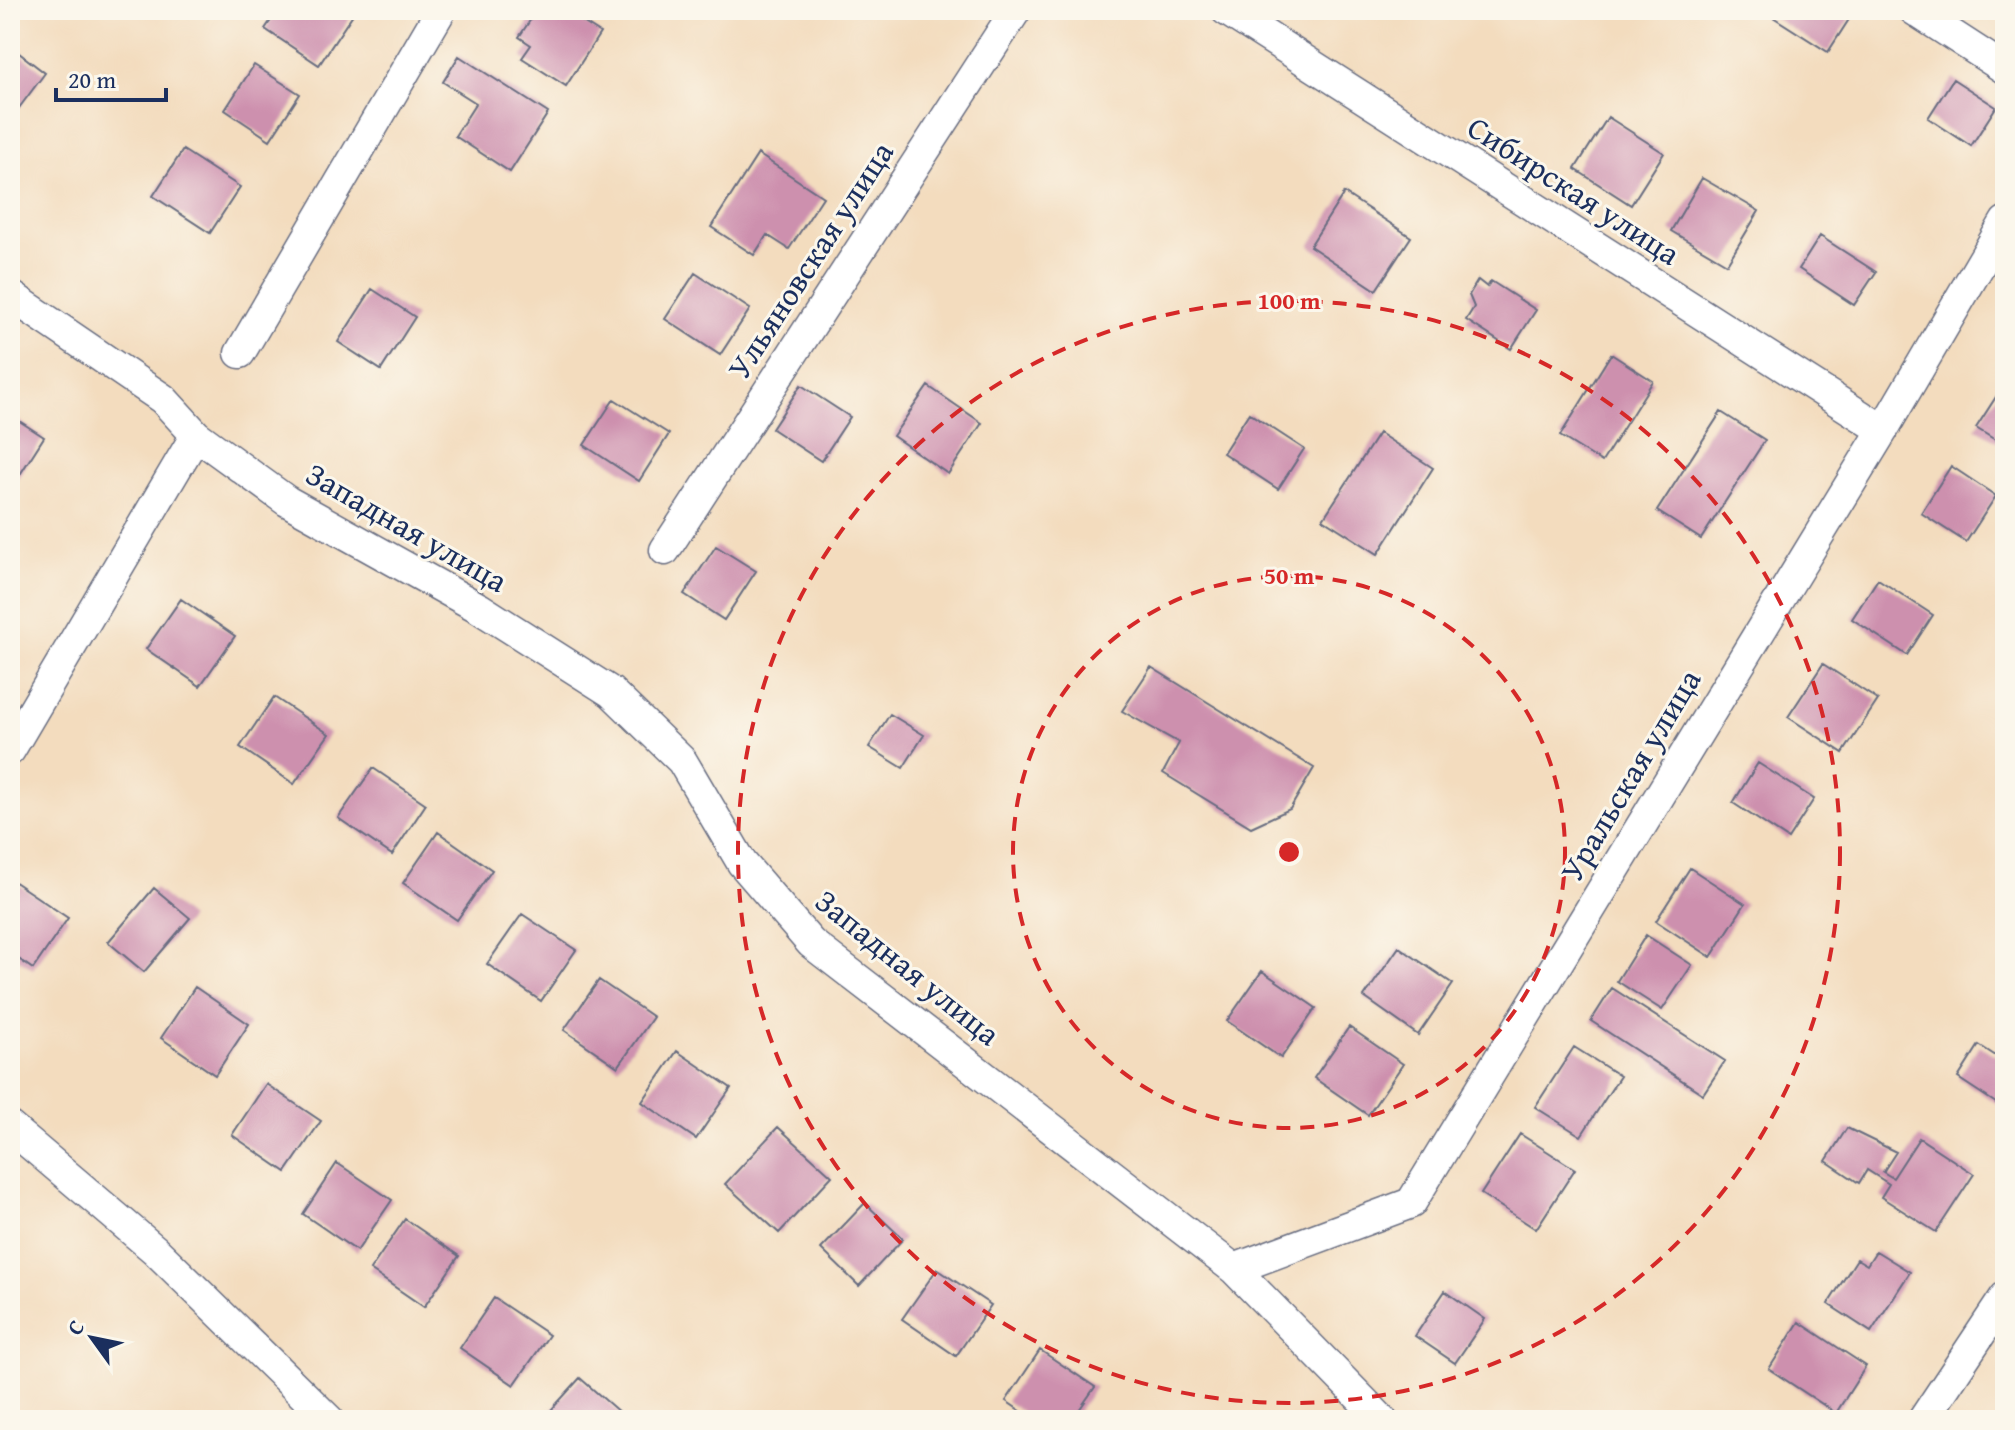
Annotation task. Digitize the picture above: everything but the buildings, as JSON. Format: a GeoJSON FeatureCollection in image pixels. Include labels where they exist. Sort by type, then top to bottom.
{"type":"FeatureCollection","features":[{"type":"Feature","properties":{"kind":"street"},"geometry":{"type":"LineString","coordinates":[[240,353],[441,10]]}},
{"type":"Feature","properties":{"kind":"street","name":"Ульяновская улица"},"geometry":{"type":"LineString","coordinates":[[665,550],[1016,10]]}},
{"type":"Feature","properties":{"kind":"street","name":"Сибирская улица"},"geometry":{"type":"LineString","coordinates":[[1226,10],[1883,430]]}},
{"type":"Feature","properties":{"kind":"street"},"geometry":{"type":"LineString","coordinates":[[1914,10],[2005,69]]}},
{"type":"Feature","properties":{"kind":"street","name":"Уральская улица"},"geometry":{"type":"LineString","coordinates":[[1234,1269],[1411,1203],[1883,430],[2005,222]]}},
{"type":"Feature","properties":{"kind":"street","name":"Западная улица"},"geometry":{"type":"LineString","coordinates":[[10,295],[163,399],[196,435],[287,501],[479,608],[611,692],[682,761],[742,863],[811,943],[1234,1269],[1382,1420]]}},
{"type":"Feature","properties":{"kind":"street"},"geometry":{"type":"LineString","coordinates":[[10,750],[196,435]]}},
{"type":"Feature","properties":{"kind":"street"},"geometry":{"type":"LineString","coordinates":[[10,1127],[155,1250],[329,1420]]}},
{"type":"Feature","properties":{"kind":"street"},"geometry":{"type":"LineString","coordinates":[[1923,1420],[2005,1297]]}}]}
